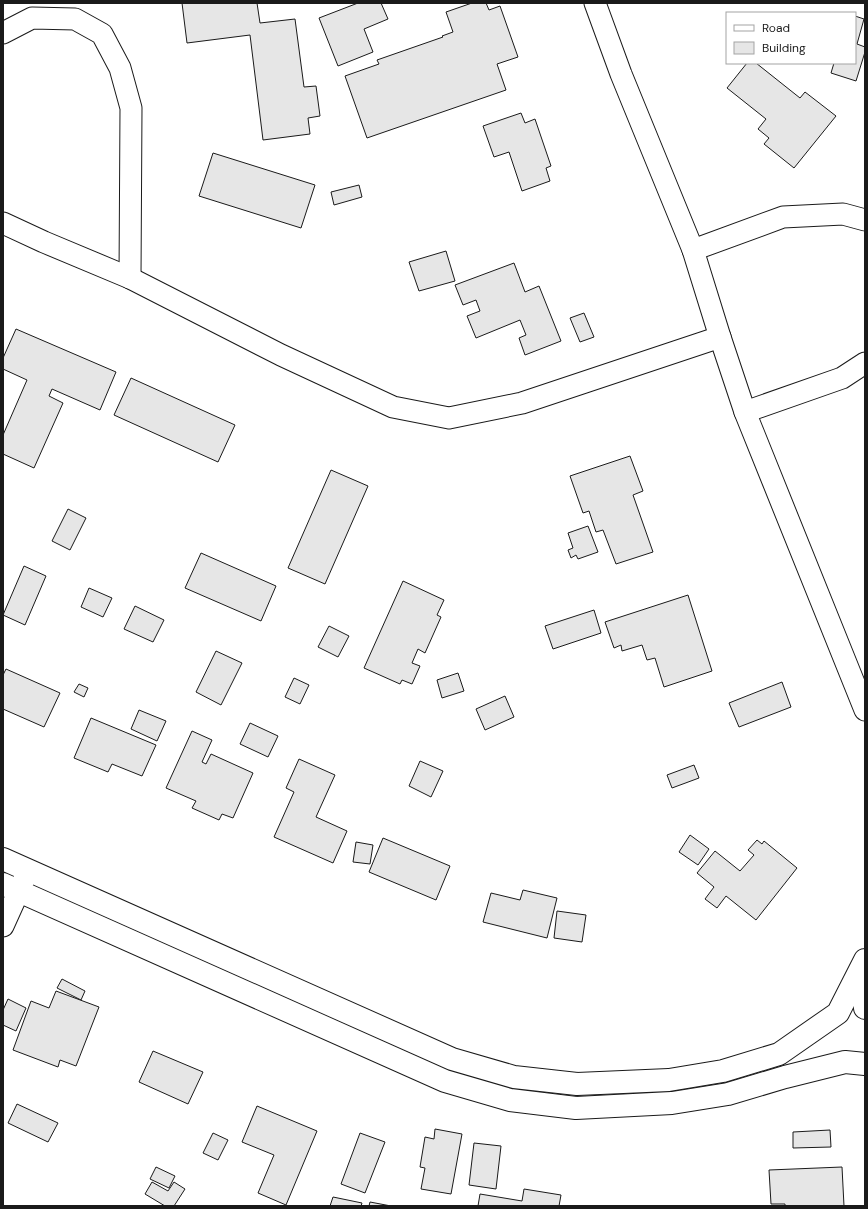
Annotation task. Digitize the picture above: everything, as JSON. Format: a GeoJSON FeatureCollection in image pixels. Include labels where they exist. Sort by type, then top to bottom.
{"type":"FeatureCollection","features":[{"type":"Feature","properties":{"kind":"highway"},"geometry":{"type":"LineString","coordinates":[[3,859],[452,1059],[514,1077],[577,1084],[669,1080],[723,1071],[778,1054],[838,1014],[865,960]]}},
{"type":"Feature","properties":{"kind":"highway"},"geometry":{"type":"LineString","coordinates":[[11,888],[445,1081],[510,1100],[576,1108],[672,1103],[728,1094],[785,1077],[845,1062],[865,1064]]}},
{"type":"Feature","properties":{"kind":"highway"},"geometry":{"type":"LineString","coordinates":[[865,968],[862,987],[865,1008]]}},
{"type":"Feature","properties":{"kind":"street"},"geometry":{"type":"LineString","coordinates":[[595,3],[621,74],[693,250],[745,412],[865,710]]}},
{"type":"Feature","properties":{"kind":"street"},"geometry":{"type":"LineString","coordinates":[[3,33],[32,18],[75,19],[102,34],[120,68],[130,108],[130,278]]}},
{"type":"Feature","properties":{"kind":"street"},"geometry":{"type":"LineString","coordinates":[[693,250],[783,217],[843,214],[865,220]]}},
{"type":"Feature","properties":{"kind":"street"},"geometry":{"type":"LineString","coordinates":[[3,223],[130,278],[281,355],[394,407],[449,418],[522,403],[720,337]]}},
{"type":"Feature","properties":{"kind":"street"},"geometry":{"type":"LineString","coordinates":[[745,412],[842,378],[865,363]]}},
{"type":"Feature","properties":{"kind":"street"},"geometry":{"type":"LineString","coordinates":[[3,926],[11,888],[28,870]]}},
{"type":"Feature","properties":{"kind":"building"},"geometry":{"type":"Polygon","coordinates":[[[182,3],[257,3],[260,23],[295,19],[304,87],[316,86],[320,116],[308,118],[310,134],[263,140],[250,35],[187,43],[182,3]]]}},
{"type":"Feature","properties":{"kind":"building"},"geometry":{"type":"Polygon","coordinates":[[[358,3],[381,3],[388,19],[364,29],[373,52],[338,66],[319,18],[358,3]]]}},
{"type":"Feature","properties":{"kind":"building"},"geometry":{"type":"Polygon","coordinates":[[[472,3],[486,3],[489,10],[500,6],[518,57],[497,64],[506,90],[367,138],[345,76],[379,64],[377,60],[443,37],[442,36],[453,32],[446,12],[472,3]]]}},
{"type":"Feature","properties":{"kind":"building"},"geometry":{"type":"Polygon","coordinates":[[[856,16],[864,19],[857,44],[865,47],[865,52],[856,81],[831,73],[834,64],[856,64],[856,16]]]}},
{"type":"Feature","properties":{"kind":"building"},"geometry":{"type":"Polygon","coordinates":[[[746,64],[757,64],[800,98],[805,92],[836,116],[794,168],[764,144],[769,138],[758,129],[766,119],[727,88],[746,64]]]}},
{"type":"Feature","properties":{"kind":"building"},"geometry":{"type":"Polygon","coordinates":[[[521,113],[525,123],[535,119],[551,166],[546,168],[550,181],[522,191],[509,152],[494,157],[483,126],[521,113]]]}},
{"type":"Feature","properties":{"kind":"building"},"geometry":{"type":"Polygon","coordinates":[[[213,153],[315,185],[301,228],[199,196],[213,153]]]}},
{"type":"Feature","properties":{"kind":"building"},"geometry":{"type":"Polygon","coordinates":[[[359,185],[362,197],[334,205],[331,192],[359,185]]]}},
{"type":"Feature","properties":{"kind":"building"},"geometry":{"type":"Polygon","coordinates":[[[446,251],[455,281],[419,291],[409,262],[446,251]]]}},
{"type":"Feature","properties":{"kind":"building"},"geometry":{"type":"Polygon","coordinates":[[[514,263],[525,292],[539,286],[561,341],[525,355],[519,338],[526,335],[520,320],[476,338],[467,316],[480,311],[476,300],[463,305],[455,285],[514,263]]]}},
{"type":"Feature","properties":{"kind":"building"},"geometry":{"type":"Polygon","coordinates":[[[584,313],[594,337],[580,342],[570,318],[584,313]]]}},
{"type":"Feature","properties":{"kind":"building"},"geometry":{"type":"Polygon","coordinates":[[[16,329],[116,372],[100,410],[52,389],[49,396],[63,403],[34,468],[3,454],[3,435],[27,380],[3,369],[3,358],[16,329]]]}},
{"type":"Feature","properties":{"kind":"building"},"geometry":{"type":"Polygon","coordinates":[[[131,378],[235,425],[218,462],[114,415],[131,378]]]}},
{"type":"Feature","properties":{"kind":"building"},"geometry":{"type":"Polygon","coordinates":[[[630,456],[643,491],[633,495],[653,552],[616,564],[603,530],[596,532],[589,511],[583,513],[570,476],[630,456]]]}},
{"type":"Feature","properties":{"kind":"building"},"geometry":{"type":"Polygon","coordinates":[[[331,470],[368,486],[325,584],[288,568],[331,470]]]}},
{"type":"Feature","properties":{"kind":"building"},"geometry":{"type":"Polygon","coordinates":[[[68,509],[86,518],[70,550],[52,541],[68,509]]]}},
{"type":"Feature","properties":{"kind":"building"},"geometry":{"type":"Polygon","coordinates":[[[588,526],[598,552],[578,559],[576,555],[571,558],[568,550],[573,548],[568,533],[588,526]]]}},
{"type":"Feature","properties":{"kind":"building"},"geometry":{"type":"Polygon","coordinates":[[[201,553],[276,586],[261,621],[185,588],[201,553]]]}},
{"type":"Feature","properties":{"kind":"building"},"geometry":{"type":"Polygon","coordinates":[[[24,566],[46,576],[25,625],[3,615],[24,566]]]}},
{"type":"Feature","properties":{"kind":"building"},"geometry":{"type":"Polygon","coordinates":[[[403,581],[444,600],[437,615],[441,617],[425,653],[418,649],[412,663],[420,666],[412,684],[402,680],[400,684],[364,668],[403,581]]]}},
{"type":"Feature","properties":{"kind":"building"},"geometry":{"type":"Polygon","coordinates":[[[89,588],[112,598],[103,617],[81,607],[89,588]]]}},
{"type":"Feature","properties":{"kind":"building"},"geometry":{"type":"Polygon","coordinates":[[[688,595],[712,671],[664,687],[655,658],[647,660],[642,645],[622,651],[621,645],[614,648],[605,622],[688,595]]]}},
{"type":"Feature","properties":{"kind":"building"},"geometry":{"type":"Polygon","coordinates":[[[135,606],[164,620],[153,642],[124,629],[135,606]]]}},
{"type":"Feature","properties":{"kind":"building"},"geometry":{"type":"Polygon","coordinates":[[[594,610],[601,633],[553,649],[545,626],[594,610]]]}},
{"type":"Feature","properties":{"kind":"building"},"geometry":{"type":"Polygon","coordinates":[[[329,626],[349,636],[338,657],[318,647],[329,626]]]}},
{"type":"Feature","properties":{"kind":"building"},"geometry":{"type":"Polygon","coordinates":[[[216,651],[242,663],[221,705],[196,692],[216,651]]]}},
{"type":"Feature","properties":{"kind":"building"},"geometry":{"type":"Polygon","coordinates":[[[6,669],[60,693],[44,727],[3,709],[3,675],[6,669]]]}},
{"type":"Feature","properties":{"kind":"building"},"geometry":{"type":"Polygon","coordinates":[[[458,673],[464,691],[442,698],[437,680],[458,673]]]}},
{"type":"Feature","properties":{"kind":"building"},"geometry":{"type":"Polygon","coordinates":[[[294,678],[309,685],[300,704],[285,697],[294,678]]]}},
{"type":"Feature","properties":{"kind":"building"},"geometry":{"type":"Polygon","coordinates":[[[782,682],[791,707],[739,727],[729,703],[782,682]]]}},
{"type":"Feature","properties":{"kind":"building"},"geometry":{"type":"Polygon","coordinates":[[[79,684],[88,688],[84,697],[74,692],[79,684]]]}},
{"type":"Feature","properties":{"kind":"building"},"geometry":{"type":"Polygon","coordinates":[[[505,696],[514,717],[485,730],[476,709],[505,696]]]}},
{"type":"Feature","properties":{"kind":"building"},"geometry":{"type":"Polygon","coordinates":[[[139,710],[166,721],[157,741],[131,729],[139,710]]]}},
{"type":"Feature","properties":{"kind":"building"},"geometry":{"type":"Polygon","coordinates":[[[91,718],[156,745],[142,776],[112,764],[108,772],[74,758],[91,718]]]}},
{"type":"Feature","properties":{"kind":"building"},"geometry":{"type":"Polygon","coordinates":[[[250,723],[278,736],[268,757],[240,744],[250,723]]]}},
{"type":"Feature","properties":{"kind":"building"},"geometry":{"type":"Polygon","coordinates":[[[192,731],[212,740],[202,762],[206,764],[211,754],[253,773],[233,818],[222,814],[219,820],[192,808],[196,801],[166,788],[192,731]]]}},
{"type":"Feature","properties":{"kind":"building"},"geometry":{"type":"Polygon","coordinates":[[[299,759],[335,775],[316,817],[347,831],[333,863],[274,837],[294,792],[286,788],[299,759]]]}},
{"type":"Feature","properties":{"kind":"building"},"geometry":{"type":"Polygon","coordinates":[[[420,761],[443,771],[431,797],[409,786],[420,761]]]}},
{"type":"Feature","properties":{"kind":"building"},"geometry":{"type":"Polygon","coordinates":[[[694,765],[699,778],[672,788],[667,775],[694,765]]]}},
{"type":"Feature","properties":{"kind":"building"},"geometry":{"type":"Polygon","coordinates":[[[690,835],[709,849],[698,865],[679,852],[690,835]]]}},
{"type":"Feature","properties":{"kind":"building"},"geometry":{"type":"Polygon","coordinates":[[[383,838],[450,866],[436,900],[369,872],[383,838]]]}},
{"type":"Feature","properties":{"kind":"building"},"geometry":{"type":"Polygon","coordinates":[[[757,840],[762,844],[764,841],[797,868],[756,920],[726,896],[717,908],[705,899],[714,887],[697,873],[715,851],[740,871],[754,855],[748,850],[757,840]]]}},
{"type":"Feature","properties":{"kind":"building"},"geometry":{"type":"Polygon","coordinates":[[[356,842],[373,845],[370,864],[353,862],[356,842]]]}},
{"type":"Feature","properties":{"kind":"building"},"geometry":{"type":"Polygon","coordinates":[[[523,890],[557,898],[547,938],[483,922],[491,893],[520,900],[523,890]]]}},
{"type":"Feature","properties":{"kind":"building"},"geometry":{"type":"Polygon","coordinates":[[[557,911],[586,915],[582,942],[554,938],[557,911]]]}},
{"type":"Feature","properties":{"kind":"building"},"geometry":{"type":"Polygon","coordinates":[[[62,979],[85,991],[81,1000],[57,988],[62,979]]]}},
{"type":"Feature","properties":{"kind":"building"},"geometry":{"type":"Polygon","coordinates":[[[56,991],[99,1007],[76,1066],[60,1060],[58,1067],[13,1050],[31,1001],[49,1008],[56,991]]]}},
{"type":"Feature","properties":{"kind":"building"},"geometry":{"type":"Polygon","coordinates":[[[8,999],[26,1008],[16,1031],[3,1025],[3,1010],[8,999]]]}},
{"type":"Feature","properties":{"kind":"building"},"geometry":{"type":"Polygon","coordinates":[[[153,1051],[203,1072],[188,1104],[139,1082],[153,1051]]]}},
{"type":"Feature","properties":{"kind":"building"},"geometry":{"type":"Polygon","coordinates":[[[17,1104],[58,1123],[48,1142],[8,1123],[17,1104]]]}},
{"type":"Feature","properties":{"kind":"building"},"geometry":{"type":"Polygon","coordinates":[[[257,1106],[317,1131],[286,1205],[258,1193],[274,1155],[242,1142],[257,1106]]]}},
{"type":"Feature","properties":{"kind":"building"},"geometry":{"type":"Polygon","coordinates":[[[435,1129],[462,1134],[451,1194],[421,1189],[425,1168],[420,1167],[425,1137],[434,1139],[435,1129]]]}},
{"type":"Feature","properties":{"kind":"building"},"geometry":{"type":"Polygon","coordinates":[[[830,1130],[831,1147],[793,1148],[793,1132],[830,1130]]]}},
{"type":"Feature","properties":{"kind":"building"},"geometry":{"type":"Polygon","coordinates":[[[213,1133],[228,1140],[218,1160],[203,1153],[213,1133]]]}},
{"type":"Feature","properties":{"kind":"building"},"geometry":{"type":"Polygon","coordinates":[[[360,1133],[385,1142],[365,1193],[341,1184],[360,1133]]]}},
{"type":"Feature","properties":{"kind":"building"},"geometry":{"type":"Polygon","coordinates":[[[474,1143],[501,1146],[496,1189],[469,1185],[474,1143]]]}},
{"type":"Feature","properties":{"kind":"building"},"geometry":{"type":"Polygon","coordinates":[[[156,1167],[175,1176],[169,1188],[150,1179],[156,1167]]]}},
{"type":"Feature","properties":{"kind":"building"},"geometry":{"type":"Polygon","coordinates":[[[842,1167],[844,1206],[785,1206],[785,1204],[771,1204],[769,1170],[842,1167]]]}},
{"type":"Feature","properties":{"kind":"building"},"geometry":{"type":"Polygon","coordinates":[[[152,1182],[168,1191],[174,1182],[185,1189],[174,1206],[165,1206],[145,1194],[152,1182]]]}},
{"type":"Feature","properties":{"kind":"building"},"geometry":{"type":"Polygon","coordinates":[[[524,1189],[561,1195],[559,1206],[478,1206],[480,1194],[522,1201],[524,1189]]]}},
{"type":"Feature","properties":{"kind":"building"},"geometry":{"type":"Polygon","coordinates":[[[333,1197],[362,1203],[361,1206],[330,1206],[333,1197]]]}},
{"type":"Feature","properties":{"kind":"building"},"geometry":{"type":"Polygon","coordinates":[[[370,1202],[391,1206],[369,1206],[370,1202]]]}}]}
